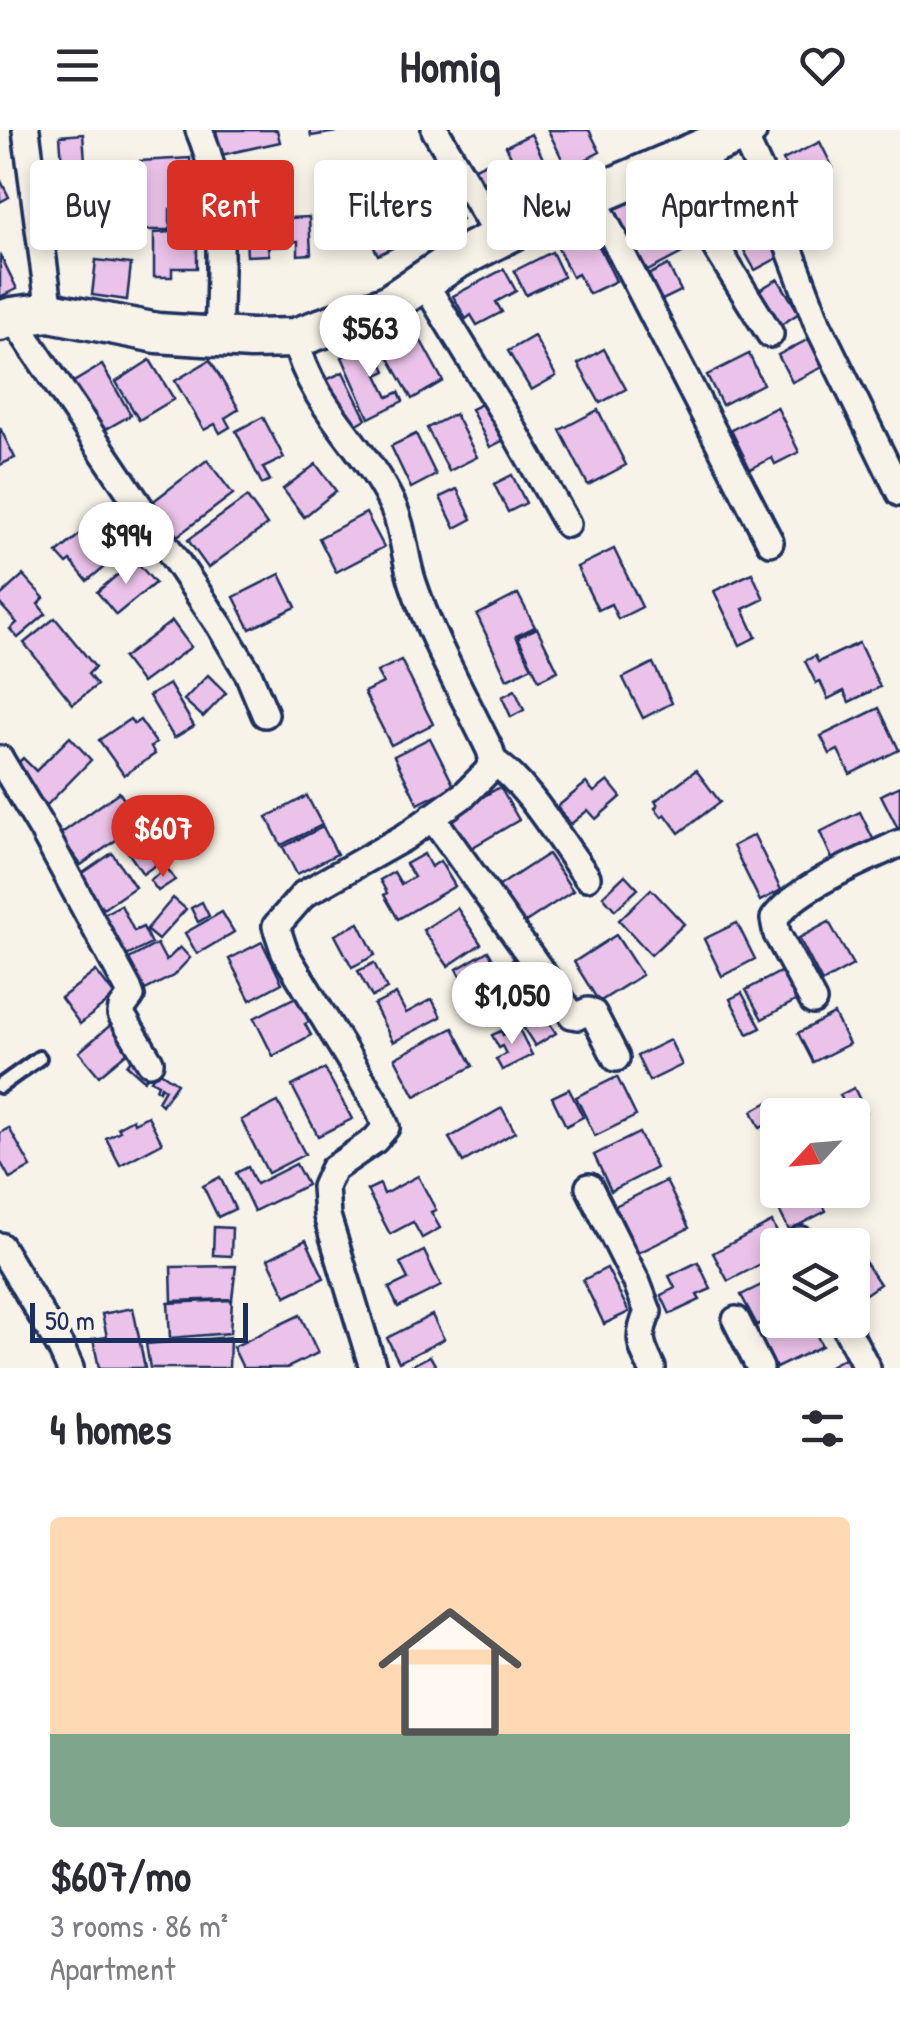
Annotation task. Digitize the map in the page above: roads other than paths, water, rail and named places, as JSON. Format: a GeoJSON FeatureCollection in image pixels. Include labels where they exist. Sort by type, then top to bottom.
{"type":"FeatureCollection","features":[{"type":"Feature","properties":{"kind":"street"},"geometry":{"type":"LineString","coordinates":[[26,130],[50,312]]}},
{"type":"Feature","properties":{"kind":"street"},"geometry":{"type":"LineString","coordinates":[[200,130],[210,157],[218,204],[218,337]]}},
{"type":"Feature","properties":{"kind":"street"},"geometry":{"type":"LineString","coordinates":[[435,130],[487,218]]}},
{"type":"Feature","properties":{"kind":"street"},"geometry":{"type":"LineString","coordinates":[[676,160],[744,131],[818,325],[900,493]]}},
{"type":"Feature","properties":{"kind":"street"},"geometry":{"type":"LineString","coordinates":[[606,223],[770,542]]}},
{"type":"Feature","properties":{"kind":"street"},"geometry":{"type":"LineString","coordinates":[[265,714],[248,673],[220,626],[6,319],[50,312],[158,333],[296,338],[388,304],[487,244]]}},
{"type":"Feature","properties":{"kind":"street"},"geometry":{"type":"LineString","coordinates":[[717,250],[770,334]]}},
{"type":"Feature","properties":{"kind":"street"},"geometry":{"type":"LineString","coordinates":[[423,281],[567,524]]}},
{"type":"Feature","properties":{"kind":"street"},"geometry":{"type":"LineString","coordinates":[[296,338],[301,360],[322,404],[372,469],[393,505],[412,582],[493,762],[521,788],[586,877]]}},
{"type":"Feature","properties":{"kind":"street"},"geometry":{"type":"LineString","coordinates":[[0,759],[128,988],[131,996],[121,1014],[150,1062]]}},
{"type":"Feature","properties":{"kind":"street"},"geometry":{"type":"LineString","coordinates":[[373,1368],[326,1216],[325,1187],[334,1169],[375,1140],[386,1126],[284,953],[276,926],[304,894],[405,837],[465,794],[493,762]]}},
{"type":"Feature","properties":{"kind":"street"},"geometry":{"type":"LineString","coordinates":[[432,818],[572,1016],[594,1013],[616,1058]]}},
{"type":"Feature","properties":{"kind":"street"},"geometry":{"type":"LineString","coordinates":[[813,1001],[777,934],[774,919],[783,906],[808,890],[897,852]]}},
{"type":"Feature","properties":{"kind":"street"},"geometry":{"type":"LineString","coordinates":[[589,1187],[648,1312],[640,1334],[652,1368]]}},
{"type":"Feature","properties":{"kind":"street"},"geometry":{"type":"LineString","coordinates":[[0,1246],[70,1368]]}},
{"type":"Feature","properties":{"kind":"street"},"geometry":{"type":"LineString","coordinates":[[736,1320],[760,1368]]}},
{"type":"Feature","properties":{"kind":"street"},"geometry":{"type":"LineString","coordinates":[[851,1338],[867,1368]]}},
{"type":"Feature","properties":{"kind":"lane"},"geometry":{"type":"LineString","coordinates":[[0,1086],[40,1058]]}}]}
